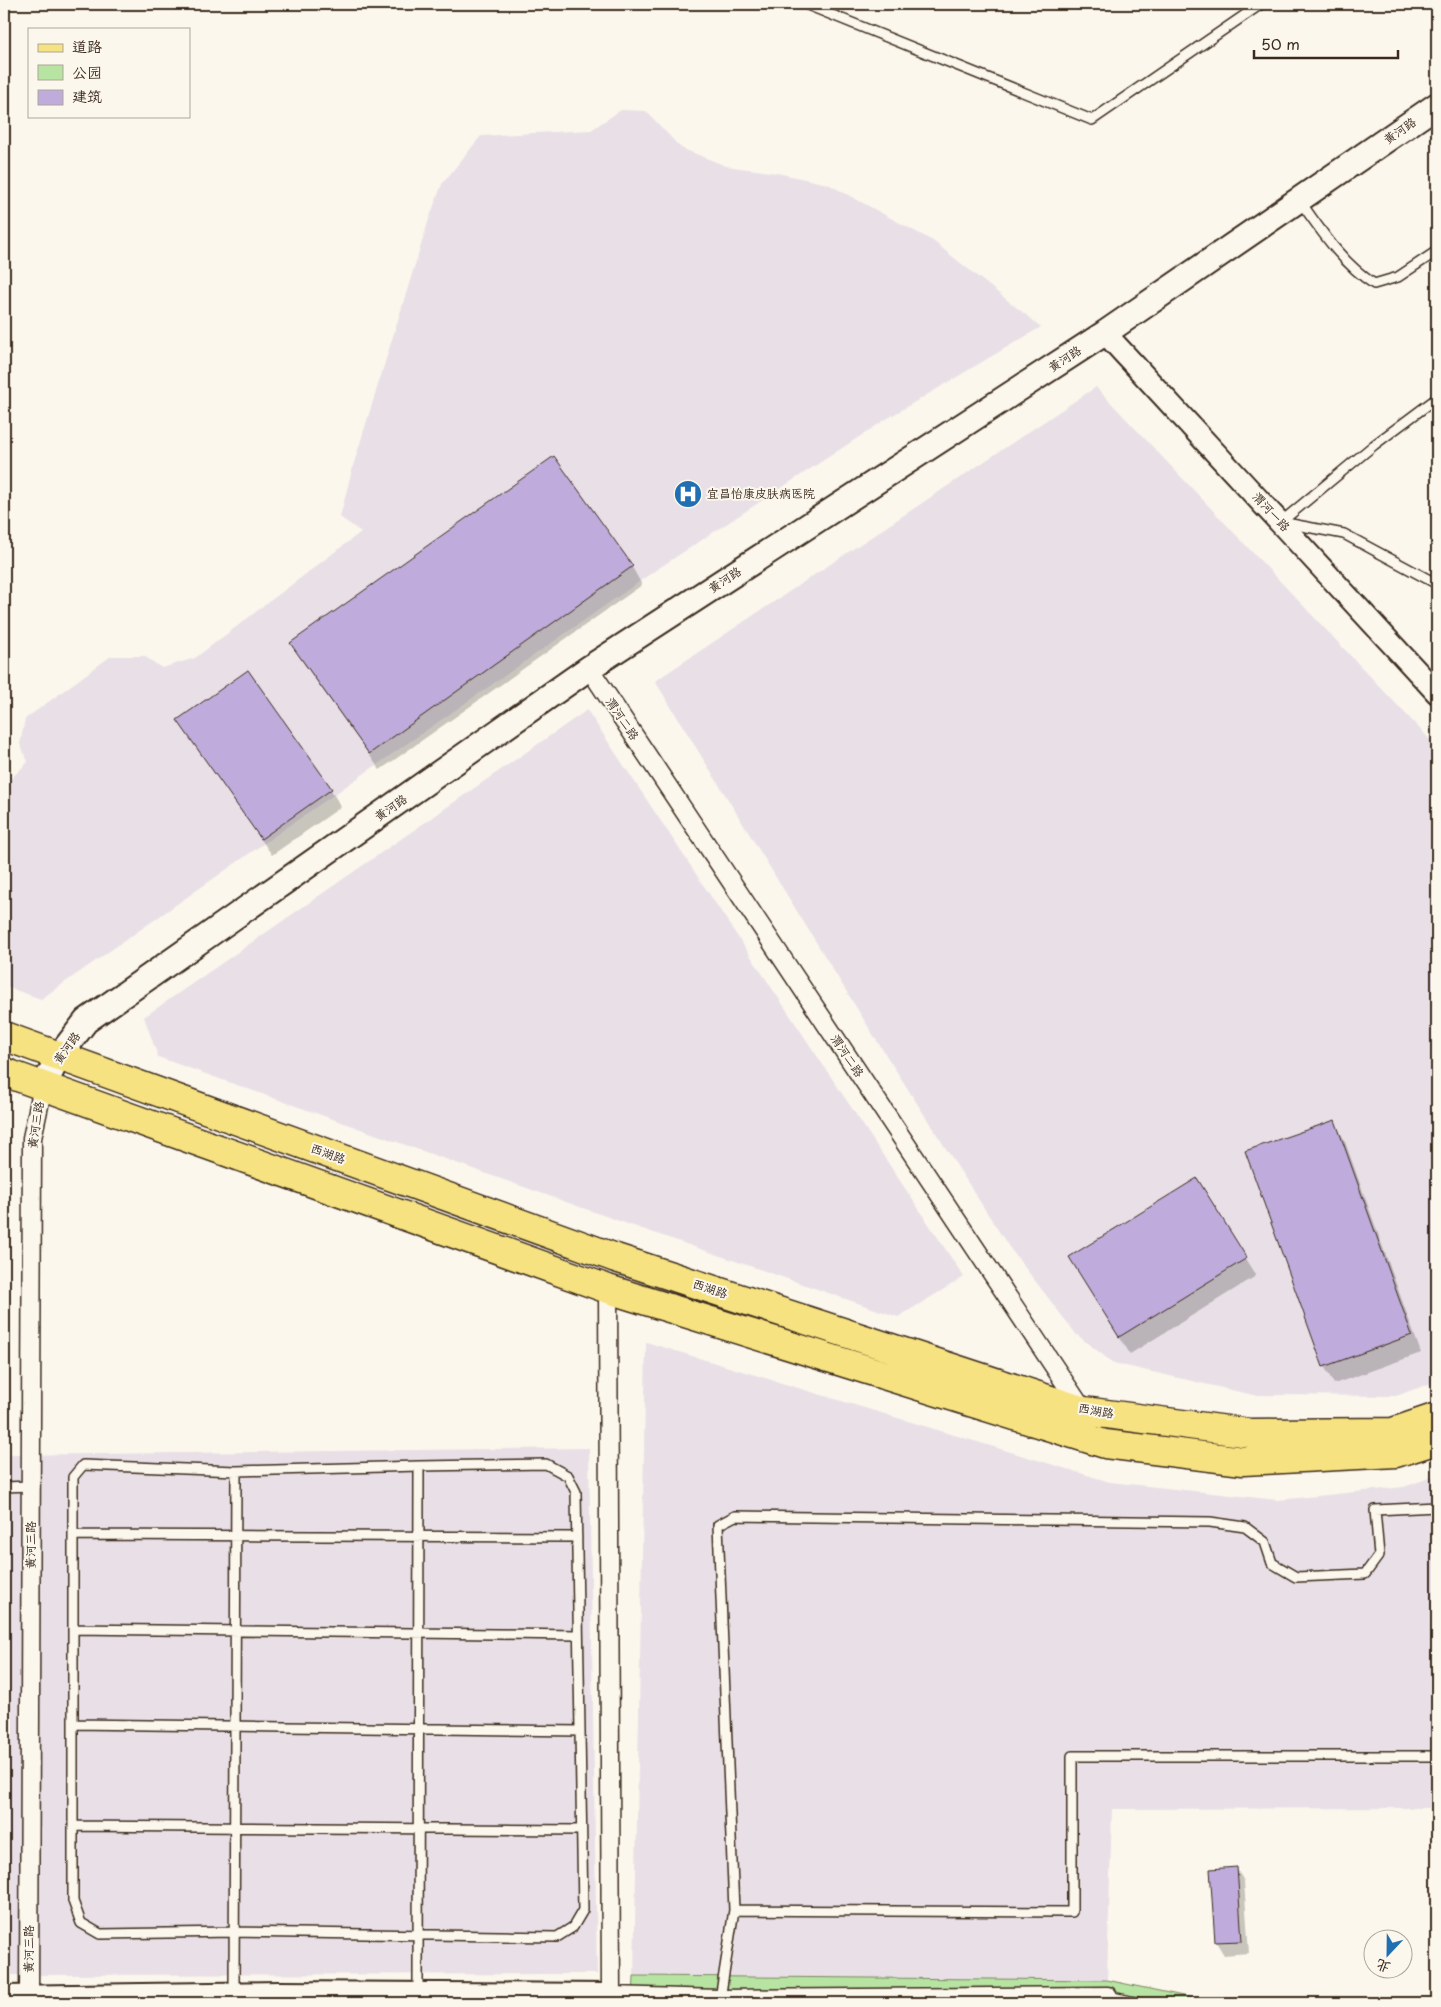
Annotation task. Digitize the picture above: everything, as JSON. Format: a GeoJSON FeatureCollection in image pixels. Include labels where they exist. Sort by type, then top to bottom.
{"type":"FeatureCollection","features":[{"type":"Feature","properties":{"kind":"main road","name":"黄河路"},"geometry":{"type":"LineString","coordinates":[[43,1087],[59,1056],[86,1022],[588,668],[1105,333],[1437,105]]}},
{"type":"Feature","properties":{"kind":"main road","name":"西湖路"},"geometry":{"type":"LineString","coordinates":[[4,1036],[616,1258],[1084,1411],[1250,1433],[1393,1432],[1437,1417]]}},
{"type":"Feature","properties":{"kind":"main road"},"geometry":{"type":"LineString","coordinates":[[4,1072],[608,1289],[1105,1444],[1243,1461],[1396,1453],[1437,1440]]}},
{"type":"Feature","properties":{"kind":"main road"},"geometry":{"type":"LineString","coordinates":[[4,1998],[29,2001],[611,1996]]}},
{"type":"Feature","properties":{"kind":"main road"},"geometry":{"type":"LineString","coordinates":[[570,2003],[611,1996]]}},
{"type":"Feature","properties":{"kind":"street","name":"渭河一路"},"geometry":{"type":"LineString","coordinates":[[1105,333],[1437,693]]}},
{"type":"Feature","properties":{"kind":"street","name":"渭河二路"},"geometry":{"type":"LineString","coordinates":[[588,668],[1105,1444]]}},
{"type":"Feature","properties":{"kind":"street","name":"黄河三路"},"geometry":{"type":"LineString","coordinates":[[29,2001],[32,1138],[43,1087]]}},
{"type":"Feature","properties":{"kind":"street"},"geometry":{"type":"LineString","coordinates":[[608,1289],[611,1996],[720,1999],[1108,2000]]}},
{"type":"Feature","properties":{"kind":"lane"},"geometry":{"type":"LineString","coordinates":[[804,4],[1092,120],[1261,4]]}},
{"type":"Feature","properties":{"kind":"lane"},"geometry":{"type":"LineString","coordinates":[[1300,200],[1337,252],[1358,274],[1374,284],[1398,277],[1437,251]]}},
{"type":"Feature","properties":{"kind":"lane"},"geometry":{"type":"LineString","coordinates":[[1281,522],[1374,445],[1437,398]]}},
{"type":"Feature","properties":{"kind":"lane"},"geometry":{"type":"LineString","coordinates":[[1281,522],[1344,534],[1437,584]]}},
{"type":"Feature","properties":{"kind":"lane"},"geometry":{"type":"LineString","coordinates":[[546,1464],[568,1476],[576,1492],[583,1910],[573,1927],[557,1936],[418,1936],[234,1932],[100,1934],[81,1923],[73,1902],[73,1477],[83,1465],[236,1471],[419,1466],[546,1464]]}},
{"type":"Feature","properties":{"kind":"lane"},"geometry":{"type":"LineString","coordinates":[[418,1999],[419,1466]]}},
{"type":"Feature","properties":{"kind":"lane"},"geometry":{"type":"LineString","coordinates":[[234,1999],[236,1471]]}},
{"type":"Feature","properties":{"kind":"lane"},"geometry":{"type":"LineString","coordinates":[[4,1487],[31,1486]]}},
{"type":"Feature","properties":{"kind":"lane"},"geometry":{"type":"LineString","coordinates":[[720,1999],[734,1910],[718,1525],[735,1516],[1210,1522],[1245,1526],[1265,1542],[1272,1563],[1296,1577],[1365,1574],[1379,1555],[1375,1510],[1437,1507]]}},
{"type":"Feature","properties":{"kind":"lane"},"geometry":{"type":"LineString","coordinates":[[72,1535],[577,1537]]}},
{"type":"Feature","properties":{"kind":"lane"},"geometry":{"type":"LineString","coordinates":[[73,1629],[578,1635]]}},
{"type":"Feature","properties":{"kind":"lane"},"geometry":{"type":"LineString","coordinates":[[73,1724],[580,1731]]}},
{"type":"Feature","properties":{"kind":"lane"},"geometry":{"type":"LineString","coordinates":[[734,1910],[1072,1912],[1072,1756],[1437,1756]]}},
{"type":"Feature","properties":{"kind":"lane"},"geometry":{"type":"LineString","coordinates":[[73,1826],[581,1830]]}},
{"type":"Feature","properties":{"kind":"lane"},"geometry":{"type":"LineString","coordinates":[[1108,2000],[1140,2003]]}},
{"type":"Feature","properties":{"kind":"shaded area"},"geometry":{"type":"Polygon","coordinates":[[[621,110],[646,111],[681,148],[726,166],[777,173],[828,184],[933,241],[1041,327],[888,418],[656,570],[41,999],[4,986],[4,785],[28,762],[20,744],[25,719],[111,656],[144,656],[162,668],[195,658],[361,532],[340,517],[353,466],[429,219],[442,184],[481,136],[591,130],[621,110]]]}},
{"type":"Feature","properties":{"kind":"shaded area"},"geometry":{"type":"Polygon","coordinates":[[[1096,387],[1437,747],[1437,1381],[1396,1396],[1253,1395],[1113,1363],[1076,1334],[1009,1247],[877,1041],[655,681],[1096,387]]]}},
{"type":"Feature","properties":{"kind":"shaded area"},"geometry":{"type":"Polygon","coordinates":[[[587,710],[964,1277],[898,1317],[622,1222],[158,1057],[144,1017],[587,710]]]}},
{"type":"Feature","properties":{"kind":"shaded area"},"geometry":{"type":"Polygon","coordinates":[[[646,1342],[1110,1482],[1278,1500],[1404,1487],[1437,1475],[1437,1808],[1112,1809],[1107,1980],[634,1976],[646,1342]]]}},
{"type":"Feature","properties":{"kind":"shaded area"},"geometry":{"type":"Polygon","coordinates":[[[589,1448],[597,1974],[4,1975],[4,1455],[589,1448]]]}},
{"type":"Feature","properties":{"kind":"green space"},"geometry":{"type":"Polygon","coordinates":[[[634,1976],[1107,1980],[1216,2003],[633,2003],[634,1976]]]}},
{"type":"Feature","properties":{"kind":"building"},"geometry":{"type":"Polygon","coordinates":[[[554,456],[633,566],[369,754],[290,643],[554,456]]]}},
{"type":"Feature","properties":{"kind":"building"},"geometry":{"type":"Polygon","coordinates":[[[248,670],[332,789],[261,839],[177,720],[248,670]]]}},
{"type":"Feature","properties":{"kind":"building"},"geometry":{"type":"Polygon","coordinates":[[[1335,1120],[1412,1335],[1323,1367],[1245,1151],[1335,1120]]]}},
{"type":"Feature","properties":{"kind":"building"},"geometry":{"type":"Polygon","coordinates":[[[1197,1178],[1247,1258],[1119,1337],[1069,1257],[1197,1178]]]}},
{"type":"Feature","properties":{"kind":"building"},"geometry":{"type":"Polygon","coordinates":[[[1237,1867],[1242,1941],[1215,1942],[1210,1869],[1237,1867]]]}},
{"type":"Feature","properties":{"kind":"place","name":"宜昌怡康皮肤病医院"},"geometry":{"type":"Point","coordinates":[688,494]}}]}
